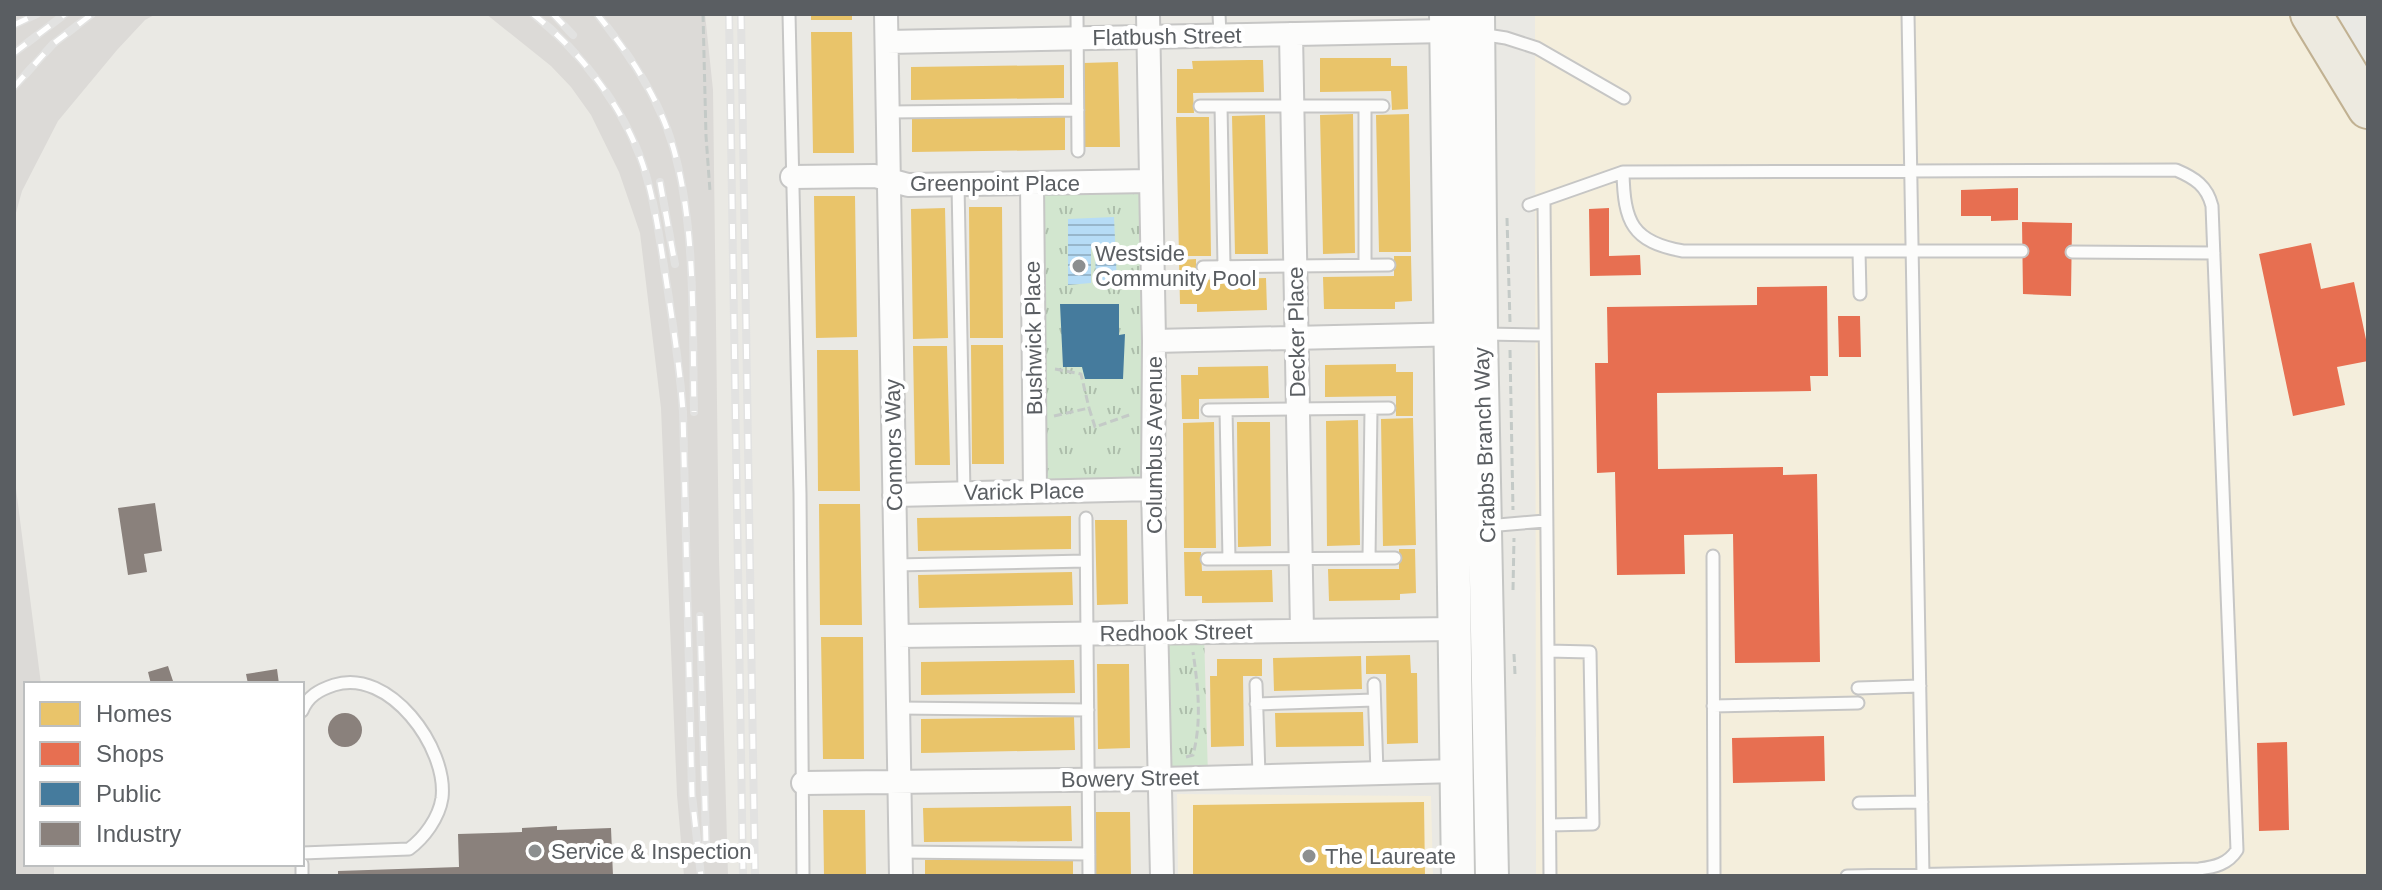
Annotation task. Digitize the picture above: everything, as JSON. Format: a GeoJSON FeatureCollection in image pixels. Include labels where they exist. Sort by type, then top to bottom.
{"type":"FeatureCollection","features":[{"type":"Feature","properties":{"kind":"highway"},"geometry":{"type":"LineString","coordinates":[[2311,14],[2368,108]]}},
{"type":"Feature","properties":{"kind":"highway"},"geometry":{"type":"LineString","coordinates":[[2333,14],[2348,75]]}},
{"type":"Feature","properties":{"kind":"main road","name":"Crabbs Branch Way"},"geometry":{"type":"LineString","coordinates":[[1446,23],[1458,876]]}},
{"type":"Feature","properties":{"kind":"main road","name":"Crabbs Branch Way"},"geometry":{"type":"LineString","coordinates":[[1479,24],[1496,334],[1500,525],[1492,876]]}},
{"type":"Feature","properties":{"kind":"street","name":"Connors Way"},"geometry":{"type":"LineString","coordinates":[[886,14],[901,876]]}},
{"type":"Feature","properties":{"kind":"street","name":"Flatbush Street"},"geometry":{"type":"LineString","coordinates":[[887,42],[1077,38],[1148,25],[1220,24],[1291,34],[1446,23]]}},
{"type":"Feature","properties":{"kind":"street","name":"Columbus Avenue"},"geometry":{"type":"LineString","coordinates":[[1148,25],[1154,341],[1153,489],[1162,876]]}},
{"type":"Feature","properties":{"kind":"street","name":"Decker Place"},"geometry":{"type":"LineString","coordinates":[[1291,34],[1302,630]]}},
{"type":"Feature","properties":{"kind":"street","name":"Greenpoint Place"},"geometry":{"type":"LineString","coordinates":[[792,177],[875,176],[908,185],[1150,181]]}},
{"type":"Feature","properties":{"kind":"street","name":"Bushwick Place"},"geometry":{"type":"LineString","coordinates":[[1032,184],[1035,491]]}},
{"type":"Feature","properties":{"kind":"street"},"geometry":{"type":"LineString","coordinates":[[1154,341],[1496,334]]}},
{"type":"Feature","properties":{"kind":"street","name":"Varick Place"},"geometry":{"type":"LineString","coordinates":[[894,495],[1153,489]]}},
{"type":"Feature","properties":{"kind":"street","name":"Redhook Street"},"geometry":{"type":"LineString","coordinates":[[897,636],[1455,629]]}},
{"type":"Feature","properties":{"kind":"street","name":"Bowery Street"},"geometry":{"type":"LineString","coordinates":[[803,783],[1161,779],[1457,771]]}},
{"type":"Feature","properties":{"kind":"lane"},"geometry":{"type":"LineString","coordinates":[[789,14],[800,494],[803,876]]}},
{"type":"Feature","properties":{"kind":"lane"},"geometry":{"type":"LineString","coordinates":[[1077,14],[1078,151]]}},
{"type":"Feature","properties":{"kind":"lane"},"geometry":{"type":"LineString","coordinates":[[1908,14],[1923,875]]}},
{"type":"Feature","properties":{"kind":"lane"},"geometry":{"type":"LineString","coordinates":[[1479,24],[1506,38],[1537,48],[1624,98]]}},
{"type":"Feature","properties":{"kind":"lane"},"geometry":{"type":"LineString","coordinates":[[1200,106],[1383,106]]}},
{"type":"Feature","properties":{"kind":"lane"},"geometry":{"type":"LineString","coordinates":[[1221,106],[1224,266]]}},
{"type":"Feature","properties":{"kind":"lane"},"geometry":{"type":"LineString","coordinates":[[1365,106],[1365,265]]}},
{"type":"Feature","properties":{"kind":"lane"},"geometry":{"type":"LineString","coordinates":[[888,112],[1078,110]]}},
{"type":"Feature","properties":{"kind":"lane"},"geometry":{"type":"LineString","coordinates":[[1529,205],[1623,172],[2176,170],[2201,184],[2209,195],[2212,206],[2237,850],[2218,866],[2199,869],[1847,876]]}},
{"type":"Feature","properties":{"kind":"lane"},"geometry":{"type":"LineString","coordinates":[[1623,172],[1626,210],[1633,224],[1644,239],[1664,248],[1683,251],[2022,251]]}},
{"type":"Feature","properties":{"kind":"lane"},"geometry":{"type":"LineString","coordinates":[[958,185],[964,492]]}},
{"type":"Feature","properties":{"kind":"lane"},"geometry":{"type":"LineString","coordinates":[[1544,200],[1550,876]]}},
{"type":"Feature","properties":{"kind":"lane"},"geometry":{"type":"LineString","coordinates":[[1859,251],[1860,294]]}},
{"type":"Feature","properties":{"kind":"lane"},"geometry":{"type":"LineString","coordinates":[[2072,252],[2214,253]]}},
{"type":"Feature","properties":{"kind":"lane"},"geometry":{"type":"LineString","coordinates":[[1203,267],[1389,265]]}},
{"type":"Feature","properties":{"kind":"lane"},"geometry":{"type":"LineString","coordinates":[[1496,334],[1544,335]]}},
{"type":"Feature","properties":{"kind":"lane"},"geometry":{"type":"LineString","coordinates":[[1208,410],[1389,408]]}},
{"type":"Feature","properties":{"kind":"lane"},"geometry":{"type":"LineString","coordinates":[[1369,558],[1371,409]]}},
{"type":"Feature","properties":{"kind":"lane"},"geometry":{"type":"LineString","coordinates":[[1226,410],[1229,559]]}},
{"type":"Feature","properties":{"kind":"lane"},"geometry":{"type":"LineString","coordinates":[[1086,518],[1089,876]]}},
{"type":"Feature","properties":{"kind":"lane"},"geometry":{"type":"LineString","coordinates":[[1500,525],[1545,521]]}},
{"type":"Feature","properties":{"kind":"lane"},"geometry":{"type":"LineString","coordinates":[[1713,556],[1714,876]]}},
{"type":"Feature","properties":{"kind":"lane"},"geometry":{"type":"LineString","coordinates":[[1207,559],[1395,558]]}},
{"type":"Feature","properties":{"kind":"lane"},"geometry":{"type":"LineString","coordinates":[[895,565],[1086,561]]}},
{"type":"Feature","properties":{"kind":"lane"},"geometry":{"type":"LineString","coordinates":[[1548,651],[1590,652],[1593,824],[1550,825]]}},
{"type":"Feature","properties":{"kind":"lane"},"geometry":{"type":"LineString","coordinates":[[304,708],[315,693],[341,683],[364,684],[392,698],[420,728],[436,762],[442,799],[426,832],[409,849],[304,853]]}},
{"type":"Feature","properties":{"kind":"lane"},"geometry":{"type":"LineString","coordinates":[[1256,684],[1259,775]]}},
{"type":"Feature","properties":{"kind":"lane"},"geometry":{"type":"LineString","coordinates":[[1374,684],[1377,772]]}},
{"type":"Feature","properties":{"kind":"lane"},"geometry":{"type":"LineString","coordinates":[[1858,688],[1920,686]]}},
{"type":"Feature","properties":{"kind":"lane"},"geometry":{"type":"LineString","coordinates":[[1256,704],[1374,700]]}},
{"type":"Feature","properties":{"kind":"lane"},"geometry":{"type":"LineString","coordinates":[[1713,706],[1858,703]]}},
{"type":"Feature","properties":{"kind":"lane"},"geometry":{"type":"LineString","coordinates":[[898,708],[1088,710]]}},
{"type":"Feature","properties":{"kind":"lane"},"geometry":{"type":"LineString","coordinates":[[1859,803],[1922,802]]}},
{"type":"Feature","properties":{"kind":"lane"},"geometry":{"type":"LineString","coordinates":[[900,852],[1089,854]]}},
{"type":"Feature","properties":{"kind":"path"},"geometry":{"type":"LineString","coordinates":[[703,14],[710,191]]}},
{"type":"Feature","properties":{"kind":"path"},"geometry":{"type":"LineString","coordinates":[[1507,211],[1496,334],[1500,525],[1513,598]]}},
{"type":"Feature","properties":{"kind":"path"},"geometry":{"type":"LineString","coordinates":[[1051,369],[1081,374],[1095,427],[1132,414]]}},
{"type":"Feature","properties":{"kind":"path"},"geometry":{"type":"LineString","coordinates":[[1052,417],[1089,408]]}},
{"type":"Feature","properties":{"kind":"path"},"geometry":{"type":"LineString","coordinates":[[1514,650],[1515,683]]}},
{"type":"Feature","properties":{"kind":"path"},"geometry":{"type":"LineString","coordinates":[[1184,764],[1186,757],[1193,755],[1198,729],[1193,652]]}},
{"type":"Feature","properties":{"kind":"shaded area"},"geometry":{"type":"Polygon","coordinates":[[[14,14],[156,14],[145,20],[117,50],[58,121],[22,191],[14,220],[14,14]]]}},
{"type":"Feature","properties":{"kind":"shaded area"},"geometry":{"type":"Polygon","coordinates":[[[486,14],[705,14],[713,90],[719,559],[728,876],[684,876],[677,795],[661,408],[640,233],[619,172],[591,115],[551,66],[486,14]]]}},
{"type":"Feature","properties":{"kind":"shaded area"},"geometry":{"type":"Polygon","coordinates":[[[1535,14],[2293,14],[2368,135],[2368,876],[1536,876],[1535,14]]]}},
{"type":"Feature","properties":{"kind":"shaded area"},"geometry":{"type":"Polygon","coordinates":[[[14,473],[41,682],[24,682],[24,866],[54,866],[54,876],[14,876],[14,473]]]}},
{"type":"Feature","properties":{"kind":"shaded area","name":"The Laureate"},"geometry":{"type":"Polygon","coordinates":[[[1177,794],[1431,796],[1433,876],[1178,876],[1177,794]]]}},
{"type":"Feature","properties":{"kind":"green space"},"geometry":{"type":"Polygon","coordinates":[[[1148,184],[1150,486],[1035,491],[1033,186],[1148,184]]]}},
{"type":"Feature","properties":{"kind":"green space"},"geometry":{"type":"Polygon","coordinates":[[[1158,632],[1204,632],[1208,777],[1161,779],[1158,632]]]}},
{"type":"Feature","properties":{"kind":"water","name":"Westside Community Pool"},"geometry":{"type":"Polygon","coordinates":[[[1114,217],[1117,283],[1096,284],[1095,248],[1091,248],[1091,283],[1068,285],[1068,219],[1114,217]]]}},
{"type":"Feature","properties":{"kind":"building: Homes"},"geometry":{"type":"Polygon","coordinates":[[[811,14],[852,14],[852,20],[811,20],[811,14]]]}},
{"type":"Feature","properties":{"kind":"building: Homes"},"geometry":{"type":"Polygon","coordinates":[[[811,32],[852,32],[854,153],[813,153],[811,32]]]}},
{"type":"Feature","properties":{"kind":"building: Homes"},"geometry":{"type":"Polygon","coordinates":[[[1320,58],[1391,58],[1391,66],[1407,66],[1408,109],[1392,110],[1391,91],[1320,92],[1320,58]]]}},
{"type":"Feature","properties":{"kind":"building: Homes"},"geometry":{"type":"Polygon","coordinates":[[[1263,60],[1264,92],[1193,93],[1194,113],[1177,113],[1177,69],[1193,69],[1192,61],[1263,60]]]}},
{"type":"Feature","properties":{"kind":"building: Homes"},"geometry":{"type":"Polygon","coordinates":[[[1118,62],[1120,147],[1085,147],[1083,63],[1118,62]]]}},
{"type":"Feature","properties":{"kind":"building: Homes"},"geometry":{"type":"Polygon","coordinates":[[[1064,65],[1064,98],[911,100],[911,67],[1064,65]]]}},
{"type":"Feature","properties":{"kind":"building: Homes"},"geometry":{"type":"Polygon","coordinates":[[[1353,114],[1355,253],[1323,254],[1320,115],[1353,114]]]}},
{"type":"Feature","properties":{"kind":"building: Homes"},"geometry":{"type":"Polygon","coordinates":[[[1409,114],[1411,252],[1379,252],[1376,115],[1409,114]]]}},
{"type":"Feature","properties":{"kind":"building: Homes"},"geometry":{"type":"Polygon","coordinates":[[[1265,115],[1268,254],[1235,254],[1232,116],[1265,115]]]}},
{"type":"Feature","properties":{"kind":"building: Homes"},"geometry":{"type":"Polygon","coordinates":[[[1065,117],[1065,150],[912,152],[912,119],[1065,117]]]}},
{"type":"Feature","properties":{"kind":"building: Homes"},"geometry":{"type":"Polygon","coordinates":[[[1176,117],[1209,117],[1211,256],[1179,256],[1176,117]]]}},
{"type":"Feature","properties":{"kind":"building: Homes"},"geometry":{"type":"Polygon","coordinates":[[[814,196],[855,196],[857,337],[816,338],[814,196]]]}},
{"type":"Feature","properties":{"kind":"building: Homes"},"geometry":{"type":"Polygon","coordinates":[[[969,207],[1002,207],[1003,338],[970,338],[969,207]]]}},
{"type":"Feature","properties":{"kind":"building: Homes"},"geometry":{"type":"Polygon","coordinates":[[[945,208],[948,338],[913,339],[911,209],[945,208]]]}},
{"type":"Feature","properties":{"kind":"building: Homes"},"geometry":{"type":"Polygon","coordinates":[[[1394,256],[1411,256],[1412,301],[1395,302],[1395,309],[1324,309],[1323,277],[1394,276],[1394,256]]]}},
{"type":"Feature","properties":{"kind":"building: Homes"},"geometry":{"type":"Polygon","coordinates":[[[1196,259],[1196,280],[1266,278],[1267,310],[1197,312],[1197,304],[1180,304],[1179,260],[1196,259]]]}},
{"type":"Feature","properties":{"kind":"building: Homes"},"geometry":{"type":"Polygon","coordinates":[[[971,345],[1003,345],[1004,464],[972,464],[971,345]]]}},
{"type":"Feature","properties":{"kind":"building: Homes"},"geometry":{"type":"Polygon","coordinates":[[[913,346],[947,346],[950,465],[915,465],[913,346]]]}},
{"type":"Feature","properties":{"kind":"building: Homes"},"geometry":{"type":"Polygon","coordinates":[[[817,350],[858,350],[860,491],[818,491],[817,350]]]}},
{"type":"Feature","properties":{"kind":"building: Homes"},"geometry":{"type":"Polygon","coordinates":[[[1396,364],[1396,372],[1413,372],[1413,416],[1396,416],[1396,396],[1325,397],[1325,365],[1396,364]]]}},
{"type":"Feature","properties":{"kind":"building: Homes"},"geometry":{"type":"Polygon","coordinates":[[[1268,366],[1269,398],[1199,399],[1199,419],[1182,419],[1181,375],[1198,375],[1198,367],[1268,366]]]}},
{"type":"Feature","properties":{"kind":"building: Homes"},"geometry":{"type":"Polygon","coordinates":[[[1413,418],[1416,545],[1383,546],[1381,419],[1413,418]]]}},
{"type":"Feature","properties":{"kind":"building: Homes"},"geometry":{"type":"Polygon","coordinates":[[[1358,420],[1360,545],[1327,546],[1326,421],[1358,420]]]}},
{"type":"Feature","properties":{"kind":"building: Homes"},"geometry":{"type":"Polygon","coordinates":[[[1214,422],[1216,548],[1184,548],[1183,423],[1214,422]]]}},
{"type":"Feature","properties":{"kind":"building: Homes"},"geometry":{"type":"Polygon","coordinates":[[[1237,422],[1270,422],[1271,546],[1238,547],[1237,422]]]}},
{"type":"Feature","properties":{"kind":"building: Homes"},"geometry":{"type":"Polygon","coordinates":[[[819,504],[860,504],[862,625],[820,625],[819,504]]]}},
{"type":"Feature","properties":{"kind":"building: Homes"},"geometry":{"type":"Polygon","coordinates":[[[1071,516],[1071,549],[918,551],[917,518],[1071,516]]]}},
{"type":"Feature","properties":{"kind":"building: Homes"},"geometry":{"type":"Polygon","coordinates":[[[1095,520],[1127,520],[1128,604],[1097,605],[1095,520]]]}},
{"type":"Feature","properties":{"kind":"building: Homes"},"geometry":{"type":"Polygon","coordinates":[[[1399,549],[1415,549],[1416,593],[1400,594],[1400,600],[1329,601],[1328,569],[1399,569],[1399,549]]]}},
{"type":"Feature","properties":{"kind":"building: Homes"},"geometry":{"type":"Polygon","coordinates":[[[1184,552],[1201,552],[1202,571],[1272,570],[1273,602],[1202,603],[1202,596],[1185,596],[1184,552]]]}},
{"type":"Feature","properties":{"kind":"building: Homes"},"geometry":{"type":"Polygon","coordinates":[[[1072,572],[1073,605],[919,608],[918,575],[1072,572]]]}},
{"type":"Feature","properties":{"kind":"building: Homes"},"geometry":{"type":"Polygon","coordinates":[[[821,637],[863,637],[864,759],[823,759],[821,637]]]}},
{"type":"Feature","properties":{"kind":"building: Homes"},"geometry":{"type":"Polygon","coordinates":[[[1410,655],[1411,673],[1417,673],[1418,743],[1387,744],[1386,674],[1366,674],[1366,656],[1410,655]]]}},
{"type":"Feature","properties":{"kind":"building: Homes"},"geometry":{"type":"Polygon","coordinates":[[[1361,656],[1362,689],[1274,691],[1273,658],[1361,656]]]}},
{"type":"Feature","properties":{"kind":"building: Homes"},"geometry":{"type":"Polygon","coordinates":[[[1217,659],[1262,659],[1262,676],[1243,676],[1244,746],[1211,747],[1210,676],[1217,676],[1217,659]]]}},
{"type":"Feature","properties":{"kind":"building: Homes"},"geometry":{"type":"Polygon","coordinates":[[[1074,660],[1075,693],[921,695],[921,662],[1074,660]]]}},
{"type":"Feature","properties":{"kind":"building: Homes"},"geometry":{"type":"Polygon","coordinates":[[[1097,664],[1129,664],[1130,748],[1098,749],[1097,664]]]}},
{"type":"Feature","properties":{"kind":"building: Homes"},"geometry":{"type":"Polygon","coordinates":[[[1363,712],[1364,746],[1276,747],[1275,713],[1363,712]]]}},
{"type":"Feature","properties":{"kind":"building: Homes"},"geometry":{"type":"Polygon","coordinates":[[[1074,717],[1075,750],[921,753],[921,719],[1074,717]]]}},
{"type":"Feature","properties":{"kind":"building: Homes","name":"The Laureate"},"geometry":{"type":"Polygon","coordinates":[[[1424,802],[1425,876],[1193,876],[1193,805],[1424,802]]]}},
{"type":"Feature","properties":{"kind":"building: Homes"},"geometry":{"type":"Polygon","coordinates":[[[1071,806],[1072,841],[924,842],[923,808],[1071,806]]]}},
{"type":"Feature","properties":{"kind":"building: Homes"},"geometry":{"type":"Polygon","coordinates":[[[823,810],[865,810],[866,876],[824,876],[823,810]]]}},
{"type":"Feature","properties":{"kind":"building: Homes"},"geometry":{"type":"Polygon","coordinates":[[[1095,812],[1130,812],[1131,876],[1096,876],[1095,812]]]}},
{"type":"Feature","properties":{"kind":"building: Homes"},"geometry":{"type":"Polygon","coordinates":[[[1073,857],[1073,876],[925,876],[925,860],[1073,857]]]}},
{"type":"Feature","properties":{"kind":"building: Shops"},"geometry":{"type":"Polygon","coordinates":[[[2018,188],[2018,220],[1991,221],[1991,216],[1961,216],[1961,190],[2018,188]]]}},
{"type":"Feature","properties":{"kind":"building: Shops"},"geometry":{"type":"Polygon","coordinates":[[[1609,208],[1609,256],[1640,255],[1641,275],[1590,276],[1589,209],[1609,208]]]}},
{"type":"Feature","properties":{"kind":"building: Shops"},"geometry":{"type":"Polygon","coordinates":[[[2022,222],[2072,223],[2071,296],[2023,294],[2022,222]]]}},
{"type":"Feature","properties":{"kind":"building: Shops"},"geometry":{"type":"Polygon","coordinates":[[[2311,243],[2321,289],[2354,282],[2368,361],[2337,367],[2345,405],[2293,416],[2259,254],[2311,243]]]}},
{"type":"Feature","properties":{"kind":"building: Shops"},"geometry":{"type":"Polygon","coordinates":[[[1827,286],[1828,376],[1810,376],[1811,391],[1657,393],[1658,469],[1783,467],[1783,475],[1817,474],[1820,662],[1735,663],[1733,534],[1684,535],[1685,574],[1617,575],[1615,472],[1597,473],[1595,363],[1608,363],[1607,307],[1757,305],[1757,287],[1827,286]]]}},
{"type":"Feature","properties":{"kind":"building: Shops"},"geometry":{"type":"Polygon","coordinates":[[[1838,316],[1860,316],[1861,357],[1839,357],[1838,316]]]}},
{"type":"Feature","properties":{"kind":"building: Shops"},"geometry":{"type":"Polygon","coordinates":[[[1824,736],[1825,781],[1733,783],[1732,738],[1824,736]]]}},
{"type":"Feature","properties":{"kind":"building: Shops"},"geometry":{"type":"Polygon","coordinates":[[[2287,742],[2289,830],[2259,831],[2257,743],[2287,742]]]}},
{"type":"Feature","properties":{"kind":"building: Public"},"geometry":{"type":"Polygon","coordinates":[[[1060,304],[1119,304],[1119,335],[1125,334],[1123,379],[1085,379],[1082,367],[1063,367],[1060,304]]]}},
{"type":"Feature","properties":{"kind":"building: Industry"},"geometry":{"type":"Polygon","coordinates":[[[155,503],[162,551],[144,554],[147,572],[128,575],[118,508],[155,503]]]}},
{"type":"Feature","properties":{"kind":"building: Industry"},"geometry":{"type":"Polygon","coordinates":[[[168,666],[173,682],[150,682],[148,672],[168,666]]]}},
{"type":"Feature","properties":{"kind":"building: Industry"},"geometry":{"type":"Polygon","coordinates":[[[277,669],[279,682],[248,682],[246,674],[277,669]]]}},
{"type":"Feature","properties":{"kind":"building: Industry"},"geometry":{"type":"Polygon","coordinates":[[[345,713],[357,718],[362,730],[357,742],[345,747],[333,742],[328,730],[333,718],[345,713]]]}},
{"type":"Feature","properties":{"kind":"building: Industry","name":"Service & Inspection"},"geometry":{"type":"Polygon","coordinates":[[[557,826],[557,830],[611,828],[613,876],[338,876],[338,871],[459,867],[458,834],[522,832],[522,828],[557,826]]]}},
{"type":"Feature","properties":{"kind":"railway"},"geometry":{"type":"LineString","coordinates":[[14,25],[37,14]]}},
{"type":"Feature","properties":{"kind":"railway"},"geometry":{"type":"LineString","coordinates":[[14,53],[65,14]]}},
{"type":"Feature","properties":{"kind":"railway"},"geometry":{"type":"LineString","coordinates":[[14,87],[53,44],[92,14]]}},
{"type":"Feature","properties":{"kind":"railway"},"geometry":{"type":"LineString","coordinates":[[533,14],[568,45],[612,101],[643,165],[654,207],[674,329],[683,412],[692,795],[701,876]]}},
{"type":"Feature","properties":{"kind":"railway"},"geometry":{"type":"LineString","coordinates":[[553,14],[573,35]]}},
{"type":"Feature","properties":{"kind":"railway"},"geometry":{"type":"LineString","coordinates":[[597,14],[649,89],[674,149],[682,185],[691,261],[694,412]]}},
{"type":"Feature","properties":{"kind":"railway"},"geometry":{"type":"LineString","coordinates":[[729,14],[743,876]]}},
{"type":"Feature","properties":{"kind":"railway"},"geometry":{"type":"LineString","coordinates":[[741,14],[755,876]]}},
{"type":"Feature","properties":{"kind":"railway"},"geometry":{"type":"LineString","coordinates":[[660,182],[675,264]]}},
{"type":"Feature","properties":{"kind":"railway"},"geometry":{"type":"LineString","coordinates":[[700,616],[706,844]]}},
{"type":"Feature","properties":{"kind":"place","name":"Westside Community Pool"},"geometry":{"type":"Point","coordinates":[1079,266]}},
{"type":"Feature","properties":{"kind":"place","name":"Service & Inspection"},"geometry":{"type":"Point","coordinates":[535,851]}},
{"type":"Feature","properties":{"kind":"place","name":"The Laureate"},"geometry":{"type":"Point","coordinates":[1309,856]}}]}
